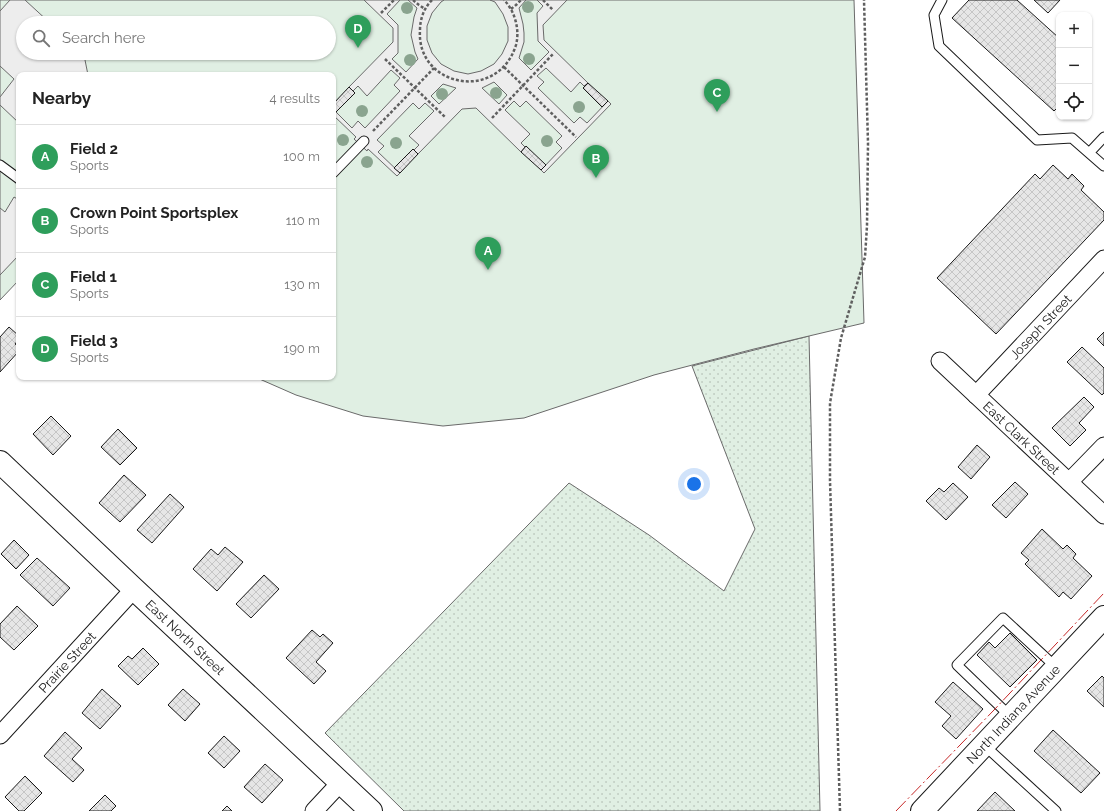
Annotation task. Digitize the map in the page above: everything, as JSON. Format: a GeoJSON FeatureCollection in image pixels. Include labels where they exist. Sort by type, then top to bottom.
{"type":"FeatureCollection","features":[{"type":"Feature","properties":{"kind":"street","name":"Joseph Street"},"geometry":{"type":"LineString","coordinates":[[976,395],[1104,259]]}},
{"type":"Feature","properties":{"kind":"street","name":"East Clark Street"},"geometry":{"type":"LineString","coordinates":[[940,361],[1104,515]]}},
{"type":"Feature","properties":{"kind":"street"},"geometry":{"type":"LineString","coordinates":[[1069,482],[1104,446]]}},
{"type":"Feature","properties":{"kind":"street","name":"East North Street"},"geometry":{"type":"LineString","coordinates":[[0,462],[371,811]]}},
{"type":"Feature","properties":{"kind":"street","name":"Prairie Street"},"geometry":{"type":"LineString","coordinates":[[0,735],[134,589]]}},
{"type":"Feature","properties":{"kind":"street","name":"North Indiana Avenue"},"geometry":{"type":"LineString","coordinates":[[922,811],[1104,617]]}},
{"type":"Feature","properties":{"kind":"street"},"geometry":{"type":"LineString","coordinates":[[314,811],[341,782]]}},
{"type":"Feature","properties":{"kind":"lane"},"geometry":{"type":"LineString","coordinates":[[942,0],[934,15],[938,46],[1037,140],[1072,138],[1104,166]]}},
{"type":"Feature","properties":{"kind":"lane"},"geometry":{"type":"LineString","coordinates":[[1089,153],[1104,137]]}},
{"type":"Feature","properties":{"kind":"lane"},"geometry":{"type":"LineString","coordinates":[[336,170],[364,141]]}},
{"type":"Feature","properties":{"kind":"lane"},"geometry":{"type":"LineString","coordinates":[[0,165],[16,177]]}},
{"type":"Feature","properties":{"kind":"lane"},"geometry":{"type":"LineString","coordinates":[[1011,717],[957,665],[1003,618],[1057,668]]}},
{"type":"Feature","properties":{"kind":"lane"},"geometry":{"type":"LineString","coordinates":[[984,745],[1056,811]]}},
{"type":"Feature","properties":{"kind":"path"},"geometry":{"type":"LineString","coordinates":[[381,13],[394,0]]}},
{"type":"Feature","properties":{"kind":"path"},"geometry":{"type":"LineString","coordinates":[[413,0],[425,9]]}},
{"type":"Feature","properties":{"kind":"path"},"geometry":{"type":"LineString","coordinates":[[419,0],[419,5]]}},
{"type":"Feature","properties":{"kind":"path"},"geometry":{"type":"LineString","coordinates":[[432,0],[425,9],[420,24],[419,34],[424,55],[438,72],[458,81],[469,82],[480,81],[491,76],[504,67],[513,54],[517,32],[516,22],[511,9],[504,0]]}},
{"type":"Feature","properties":{"kind":"path"},"geometry":{"type":"LineString","coordinates":[[516,0],[516,5]]}},
{"type":"Feature","properties":{"kind":"path"},"geometry":{"type":"LineString","coordinates":[[511,9],[521,0]]}},
{"type":"Feature","properties":{"kind":"path"},"geometry":{"type":"LineString","coordinates":[[543,0],[553,10]]}},
{"type":"Feature","properties":{"kind":"path"},"geometry":{"type":"LineString","coordinates":[[840,811],[830,481],[830,403],[841,338],[865,257],[868,143],[864,0]]}},
{"type":"Feature","properties":{"kind":"path"},"geometry":{"type":"LineString","coordinates":[[492,118],[553,54]]}},
{"type":"Feature","properties":{"kind":"path"},"geometry":{"type":"LineString","coordinates":[[385,59],[446,118]]}},
{"type":"Feature","properties":{"kind":"path"},"geometry":{"type":"LineString","coordinates":[[504,67],[576,137]]}},
{"type":"Feature","properties":{"kind":"path"},"geometry":{"type":"LineString","coordinates":[[364,141],[434,68]]}},
{"type":"Feature","properties":{"kind":"green space"},"geometry":{"type":"Polygon","coordinates":[[[0,0],[854,0],[864,323],[754,349],[654,375],[524,418],[443,426],[363,416],[296,395],[262,380],[336,380],[336,72],[16,72],[16,283],[0,300],[0,0]]]}},
{"type":"Feature","properties":{"kind":"green space"},"geometry":{"type":"Polygon","coordinates":[[[809,336],[820,811],[404,811],[325,733],[569,483],[649,535],[724,591],[755,529],[692,366],[809,336]]]}},
{"type":"Feature","properties":{"kind":"shaded area"},"geometry":{"type":"Polygon","coordinates":[[[10,0],[25,0],[42,16],[16,16],[16,60],[85,60],[87,72],[16,72],[16,120],[0,105],[0,97],[14,79],[0,66],[0,11],[10,0]]]}},
{"type":"Feature","properties":{"kind":"shaded area"},"geometry":{"type":"Polygon","coordinates":[[[364,0],[400,0],[387,14],[398,25],[398,53],[392,59],[406,72],[418,59],[411,35],[417,8],[408,0],[444,0],[432,13],[427,26],[427,40],[432,53],[441,64],[454,71],[468,74],[481,71],[494,64],[502,54],[508,41],[508,27],[503,14],[495,2],[490,0],[526,0],[519,8],[523,24],[524,42],[519,58],[531,70],[549,52],[538,41],[537,13],[543,6],[537,0],[567,0],[543,25],[544,40],[588,83],[584,86],[580,82],[571,92],[546,68],[537,76],[544,82],[538,88],[574,123],[580,117],[587,123],[608,101],[611,104],[544,173],[541,170],[562,148],[556,142],[562,136],[526,101],[520,107],[514,101],[505,110],[530,134],[521,143],[525,147],[521,152],[476,108],[462,109],[418,154],[414,150],[419,145],[409,136],[434,111],[425,103],[419,109],[413,103],[377,140],[384,146],[378,152],[400,173],[397,176],[368,149],[367,151],[354,139],[356,137],[336,118],[336,112],[352,128],[358,121],[365,128],[400,91],[394,85],[400,78],[391,70],[367,96],[358,86],[353,91],[349,87],[393,42],[393,28],[364,0]],[[494,82],[482,88],[499,104],[507,95],[494,82]],[[443,84],[431,96],[439,104],[456,88],[443,84]]]}},
{"type":"Feature","properties":{"kind":"shaded area"},"geometry":{"type":"Polygon","coordinates":[[[14,197],[16,198],[16,258],[0,275],[0,208],[5,212],[14,197]]]}},
{"type":"Feature","properties":{"kind":"building"},"geometry":{"type":"Polygon","coordinates":[[[969,0],[1017,0],[1056,35],[1056,109],[1054,111],[952,18],[969,0]]]}},
{"type":"Feature","properties":{"kind":"building"},"geometry":{"type":"Polygon","coordinates":[[[1034,0],[1060,0],[1048,13],[1034,0]]]}},
{"type":"Feature","properties":{"kind":"building"},"geometry":{"type":"Polygon","coordinates":[[[588,83],[608,101],[602,107],[583,88],[588,83]]]}},
{"type":"Feature","properties":{"kind":"building"},"geometry":{"type":"Polygon","coordinates":[[[349,87],[355,93],[336,112],[336,101],[349,87]]]}},
{"type":"Feature","properties":{"kind":"building"},"geometry":{"type":"Polygon","coordinates":[[[526,146],[546,165],[541,170],[521,152],[526,146]]]}},
{"type":"Feature","properties":{"kind":"building"},"geometry":{"type":"Polygon","coordinates":[[[413,149],[418,154],[400,173],[394,168],[413,149]]]}},
{"type":"Feature","properties":{"kind":"building"},"geometry":{"type":"Polygon","coordinates":[[[1053,165],[1068,179],[1072,174],[1084,186],[1081,190],[1104,212],[1104,220],[996,334],[937,278],[1035,174],[1040,179],[1053,165]]]}},
{"type":"Feature","properties":{"kind":"building"},"geometry":{"type":"Polygon","coordinates":[[[9,327],[16,333],[16,354],[0,372],[0,337],[9,327]]]}},
{"type":"Feature","properties":{"kind":"building"},"geometry":{"type":"Polygon","coordinates":[[[1104,332],[1104,346],[1097,339],[1104,332]]]}},
{"type":"Feature","properties":{"kind":"building"},"geometry":{"type":"Polygon","coordinates":[[[1082,347],[1104,368],[1104,393],[1102,395],[1067,362],[1082,347]]]}},
{"type":"Feature","properties":{"kind":"building"},"geometry":{"type":"Polygon","coordinates":[[[1084,397],[1094,407],[1079,423],[1086,430],[1070,446],[1052,428],[1084,397]]]}},
{"type":"Feature","properties":{"kind":"building"},"geometry":{"type":"Polygon","coordinates":[[[51,416],[71,436],[53,455],[33,434],[51,416]]]}},
{"type":"Feature","properties":{"kind":"building"},"geometry":{"type":"Polygon","coordinates":[[[118,429],[137,448],[120,465],[101,447],[118,429]]]}},
{"type":"Feature","properties":{"kind":"building"},"geometry":{"type":"Polygon","coordinates":[[[977,445],[990,457],[971,479],[958,467],[977,445]]]}},
{"type":"Feature","properties":{"kind":"building"},"geometry":{"type":"Polygon","coordinates":[[[124,475],[146,495],[120,522],[99,503],[124,475]]]}},
{"type":"Feature","properties":{"kind":"building"},"geometry":{"type":"Polygon","coordinates":[[[1015,482],[1028,494],[1006,518],[992,505],[1015,482]]]}},
{"type":"Feature","properties":{"kind":"building"},"geometry":{"type":"Polygon","coordinates":[[[953,483],[968,497],[946,520],[926,501],[939,488],[944,492],[953,483]]]}},
{"type":"Feature","properties":{"kind":"building"},"geometry":{"type":"Polygon","coordinates":[[[170,494],[184,507],[152,543],[137,530],[170,494]]]}},
{"type":"Feature","properties":{"kind":"building"},"geometry":{"type":"Polygon","coordinates":[[[1042,529],[1063,549],[1067,545],[1076,554],[1073,558],[1092,576],[1071,599],[1063,592],[1059,597],[1025,564],[1029,560],[1021,553],[1042,529]]]}},
{"type":"Feature","properties":{"kind":"building"},"geometry":{"type":"Polygon","coordinates":[[[14,540],[29,555],[16,569],[1,554],[14,540]]]}},
{"type":"Feature","properties":{"kind":"building"},"geometry":{"type":"Polygon","coordinates":[[[225,547],[243,562],[217,591],[193,569],[211,549],[218,555],[225,547]]]}},
{"type":"Feature","properties":{"kind":"building"},"geometry":{"type":"Polygon","coordinates":[[[37,558],[70,588],[53,606],[20,575],[37,558]]]}},
{"type":"Feature","properties":{"kind":"building"},"geometry":{"type":"Polygon","coordinates":[[[264,575],[279,589],[251,618],[236,604],[264,575]]]}},
{"type":"Feature","properties":{"kind":"building"},"geometry":{"type":"Polygon","coordinates":[[[17,606],[38,626],[14,650],[0,637],[0,624],[17,606]]]}},
{"type":"Feature","properties":{"kind":"building"},"geometry":{"type":"Polygon","coordinates":[[[312,630],[320,637],[323,634],[333,643],[316,662],[326,671],[314,684],[286,658],[312,630]]]}},
{"type":"Feature","properties":{"kind":"building"},"geometry":{"type":"Polygon","coordinates":[[[1010,633],[1037,660],[1010,687],[977,655],[989,642],[995,648],[1010,633]]]}},
{"type":"Feature","properties":{"kind":"building"},"geometry":{"type":"Polygon","coordinates":[[[143,648],[159,664],[138,685],[118,666],[128,656],[132,659],[143,648]]]}},
{"type":"Feature","properties":{"kind":"building"},"geometry":{"type":"Polygon","coordinates":[[[1102,676],[1104,678],[1104,707],[1087,691],[1102,676]]]}},
{"type":"Feature","properties":{"kind":"building"},"geometry":{"type":"Polygon","coordinates":[[[953,682],[983,709],[956,739],[942,726],[951,716],[935,702],[953,682]]]}},
{"type":"Feature","properties":{"kind":"building"},"geometry":{"type":"Polygon","coordinates":[[[102,689],[121,706],[100,729],[82,713],[102,689]]]}},
{"type":"Feature","properties":{"kind":"building"},"geometry":{"type":"Polygon","coordinates":[[[183,689],[200,704],[185,721],[168,705],[183,689]]]}},
{"type":"Feature","properties":{"kind":"building"},"geometry":{"type":"Polygon","coordinates":[[[1053,730],[1100,773],[1081,793],[1034,751],[1053,730]]]}},
{"type":"Feature","properties":{"kind":"building"},"geometry":{"type":"Polygon","coordinates":[[[65,732],[82,748],[72,759],[84,770],[73,782],[44,756],[65,732]]]}},
{"type":"Feature","properties":{"kind":"building"},"geometry":{"type":"Polygon","coordinates":[[[224,736],[240,751],[224,768],[208,753],[224,736]]]}},
{"type":"Feature","properties":{"kind":"building"},"geometry":{"type":"Polygon","coordinates":[[[265,764],[283,780],[262,803],[244,787],[265,764]]]}},
{"type":"Feature","properties":{"kind":"building"},"geometry":{"type":"Polygon","coordinates":[[[25,776],[42,793],[24,811],[19,811],[5,797],[25,776]]]}},
{"type":"Feature","properties":{"kind":"building"},"geometry":{"type":"Polygon","coordinates":[[[995,792],[1015,811],[977,811],[995,792]]]}},
{"type":"Feature","properties":{"kind":"building"},"geometry":{"type":"Polygon","coordinates":[[[105,795],[116,806],[111,811],[89,811],[105,795]]]}},
{"type":"Feature","properties":{"kind":"building"},"geometry":{"type":"Polygon","coordinates":[[[227,806],[232,811],[222,811],[227,806]]]}},
{"type":"Feature","properties":{"kind":"power"},"geometry":{"type":"LineString","coordinates":[[896,811],[1104,593]]}},
{"type":"Feature","properties":{"kind":"place","name":"Field 3"},"geometry":{"type":"Point","coordinates":[358,48]}},
{"type":"Feature","properties":{"kind":"place","name":"Field 1"},"geometry":{"type":"Point","coordinates":[717,112]}},
{"type":"Feature","properties":{"kind":"place","name":"Crown Point Sportsplex"},"geometry":{"type":"Point","coordinates":[596,178]}},
{"type":"Feature","properties":{"kind":"place","name":"Field 2"},"geometry":{"type":"Point","coordinates":[488,270]}}]}
